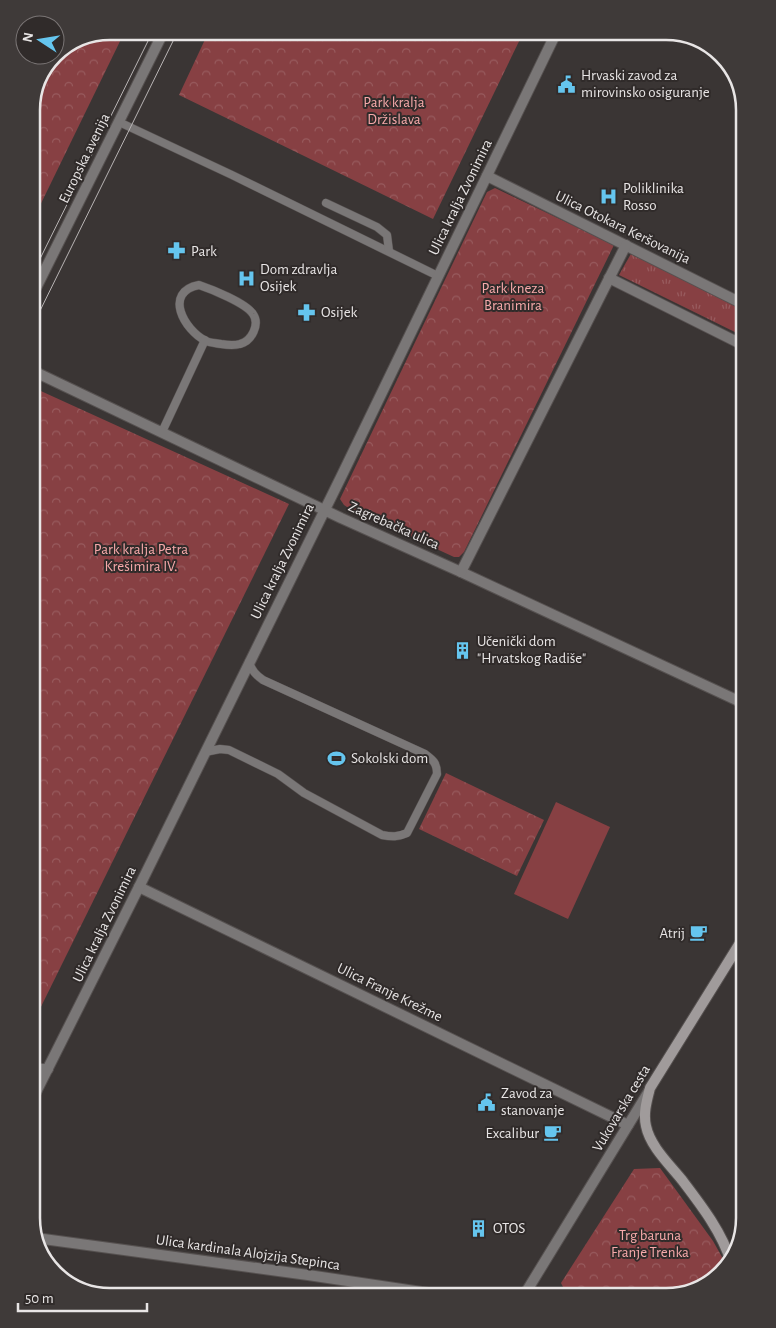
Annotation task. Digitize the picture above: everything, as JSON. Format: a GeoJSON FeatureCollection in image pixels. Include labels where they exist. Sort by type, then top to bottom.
{"type":"FeatureCollection","features":[{"type":"Feature","properties":{"kind":"main road","name":"Vukovarska cesta"},"geometry":{"type":"LineString","coordinates":[[650,1088],[736,949]]}},
{"type":"Feature","properties":{"kind":"main road"},"geometry":{"type":"LineString","coordinates":[[650,1088],[645,1116],[646,1127],[653,1143],[715,1227],[727,1253]]}},
{"type":"Feature","properties":{"kind":"street","name":"Europska avenija"},"geometry":{"type":"LineString","coordinates":[[40,280],[160,40]]}},
{"type":"Feature","properties":{"kind":"street","name":"Ulica kralja Zvonimira"},"geometry":{"type":"LineString","coordinates":[[40,1085],[139,887],[553,40]]}},
{"type":"Feature","properties":{"kind":"street","name":"Ulica Otokara Keršovanija"},"geometry":{"type":"LineString","coordinates":[[487,176],[736,300]]}},
{"type":"Feature","properties":{"kind":"street"},"geometry":{"type":"LineString","coordinates":[[461,572],[626,245]]}},
{"type":"Feature","properties":{"kind":"street"},"geometry":{"type":"LineString","coordinates":[[609,278],[736,342]]}},
{"type":"Feature","properties":{"kind":"street","name":"Zagrebačka ulica"},"geometry":{"type":"LineString","coordinates":[[40,374],[324,509],[736,700]]}},
{"type":"Feature","properties":{"kind":"street","name":"Ulica Franje Krežme"},"geometry":{"type":"LineString","coordinates":[[139,887],[628,1125]]}},
{"type":"Feature","properties":{"kind":"street"},"geometry":{"type":"LineString","coordinates":[[40,1069],[48,1069]]}},
{"type":"Feature","properties":{"kind":"street","name":"Vukovarska cesta"},"geometry":{"type":"LineString","coordinates":[[528,1288],[650,1088]]}},
{"type":"Feature","properties":{"kind":"street","name":"Ulica kardinala Alojzija Stepinca"},"geometry":{"type":"LineString","coordinates":[[43,1239],[395,1288]]}},
{"type":"Feature","properties":{"kind":"lane"},"geometry":{"type":"LineString","coordinates":[[119,122],[438,276]]}},
{"type":"Feature","properties":{"kind":"lane"},"geometry":{"type":"LineString","coordinates":[[326,203],[377,228],[387,235],[389,251]]}},
{"type":"Feature","properties":{"kind":"lane"},"geometry":{"type":"LineString","coordinates":[[198,285],[246,307],[253,314],[256,324],[253,333],[242,344],[233,346],[205,340],[187,324],[179,307],[183,293],[189,287],[198,285]]}},
{"type":"Feature","properties":{"kind":"lane"},"geometry":{"type":"LineString","coordinates":[[162,432],[205,340]]}},
{"type":"Feature","properties":{"kind":"lane"},"geometry":{"type":"LineString","coordinates":[[205,752],[220,749],[230,750],[278,774],[304,793],[365,826],[382,835],[392,837],[407,833],[437,774],[437,767],[433,760],[425,754],[264,680],[256,674],[249,662]]}},
{"type":"Feature","properties":{"kind":"green space"},"geometry":{"type":"Polygon","coordinates":[[[121,40],[40,206],[40,105],[47,79],[56,65],[65,65],[65,56],[75,49],[96,41],[121,40]]]}},
{"type":"Feature","properties":{"kind":"green space","name":"Park kralja Držislava"},"geometry":{"type":"Polygon","coordinates":[[[205,40],[520,40],[433,219],[179,95],[205,40]]]}},
{"type":"Feature","properties":{"kind":"green space","name":"Park kneza Branimira"},"geometry":{"type":"Polygon","coordinates":[[[495,188],[614,245],[464,552],[459,557],[454,557],[350,509],[340,499],[487,192],[495,188]]]}},
{"type":"Feature","properties":{"kind":"green space"},"geometry":{"type":"Polygon","coordinates":[[[632,252],[736,304],[736,333],[619,275],[632,252]]]}},
{"type":"Feature","properties":{"kind":"green space","name":"Park kralja Petra Krešimira IV."},"geometry":{"type":"Polygon","coordinates":[[[40,391],[289,504],[40,1009],[40,391]]]}},
{"type":"Feature","properties":{"kind":"green space"},"geometry":{"type":"Polygon","coordinates":[[[446,773],[544,820],[517,876],[419,829],[446,773]]]}},
{"type":"Feature","properties":{"kind":"green space"},"geometry":{"type":"Polygon","coordinates":[[[556,802],[610,827],[568,919],[514,894],[556,802]]]}},
{"type":"Feature","properties":{"kind":"green space","name":"Trg baruna Franje Trenka"},"geometry":{"type":"Polygon","coordinates":[[[660,1168],[713,1241],[723,1260],[709,1274],[680,1287],[564,1288],[561,1283],[634,1169],[660,1168]]]}},
{"type":"Feature","properties":{"kind":"tram line"},"geometry":{"type":"LineString","coordinates":[[40,259],[149,40]]}},
{"type":"Feature","properties":{"kind":"tram line"},"geometry":{"type":"LineString","coordinates":[[40,311],[174,40]]}},
{"type":"Feature","properties":{"kind":"place","name":"Hrvaski zavod za mirovinsko osiguranje"},"geometry":{"type":"Point","coordinates":[567,84]}},
{"type":"Feature","properties":{"kind":"place","name":"Poliklinika Rosso"},"geometry":{"type":"Point","coordinates":[609,197]}},
{"type":"Feature","properties":{"kind":"place","name":"Park"},"geometry":{"type":"Point","coordinates":[177,251]}},
{"type":"Feature","properties":{"kind":"place","name":"Dom zdravlja Osijek"},"geometry":{"type":"Point","coordinates":[246,278]}},
{"type":"Feature","properties":{"kind":"place","name":"Osijek"},"geometry":{"type":"Point","coordinates":[307,312]}},
{"type":"Feature","properties":{"kind":"place","name":"Učenički dom \"Hrvatskog Radiše\""},"geometry":{"type":"Point","coordinates":[463,650]}},
{"type":"Feature","properties":{"kind":"place","name":"Sokolski dom"},"geometry":{"type":"Point","coordinates":[337,758]}},
{"type":"Feature","properties":{"kind":"place","name":"Atrij"},"geometry":{"type":"Point","coordinates":[699,933]}},
{"type":"Feature","properties":{"kind":"place","name":"Zavod za stanovanje"},"geometry":{"type":"Point","coordinates":[487,1102]}},
{"type":"Feature","properties":{"kind":"place","name":"Excalibur"},"geometry":{"type":"Point","coordinates":[553,1133]}},
{"type":"Feature","properties":{"kind":"place","name":"OTOS"},"geometry":{"type":"Point","coordinates":[479,1228]}}]}
